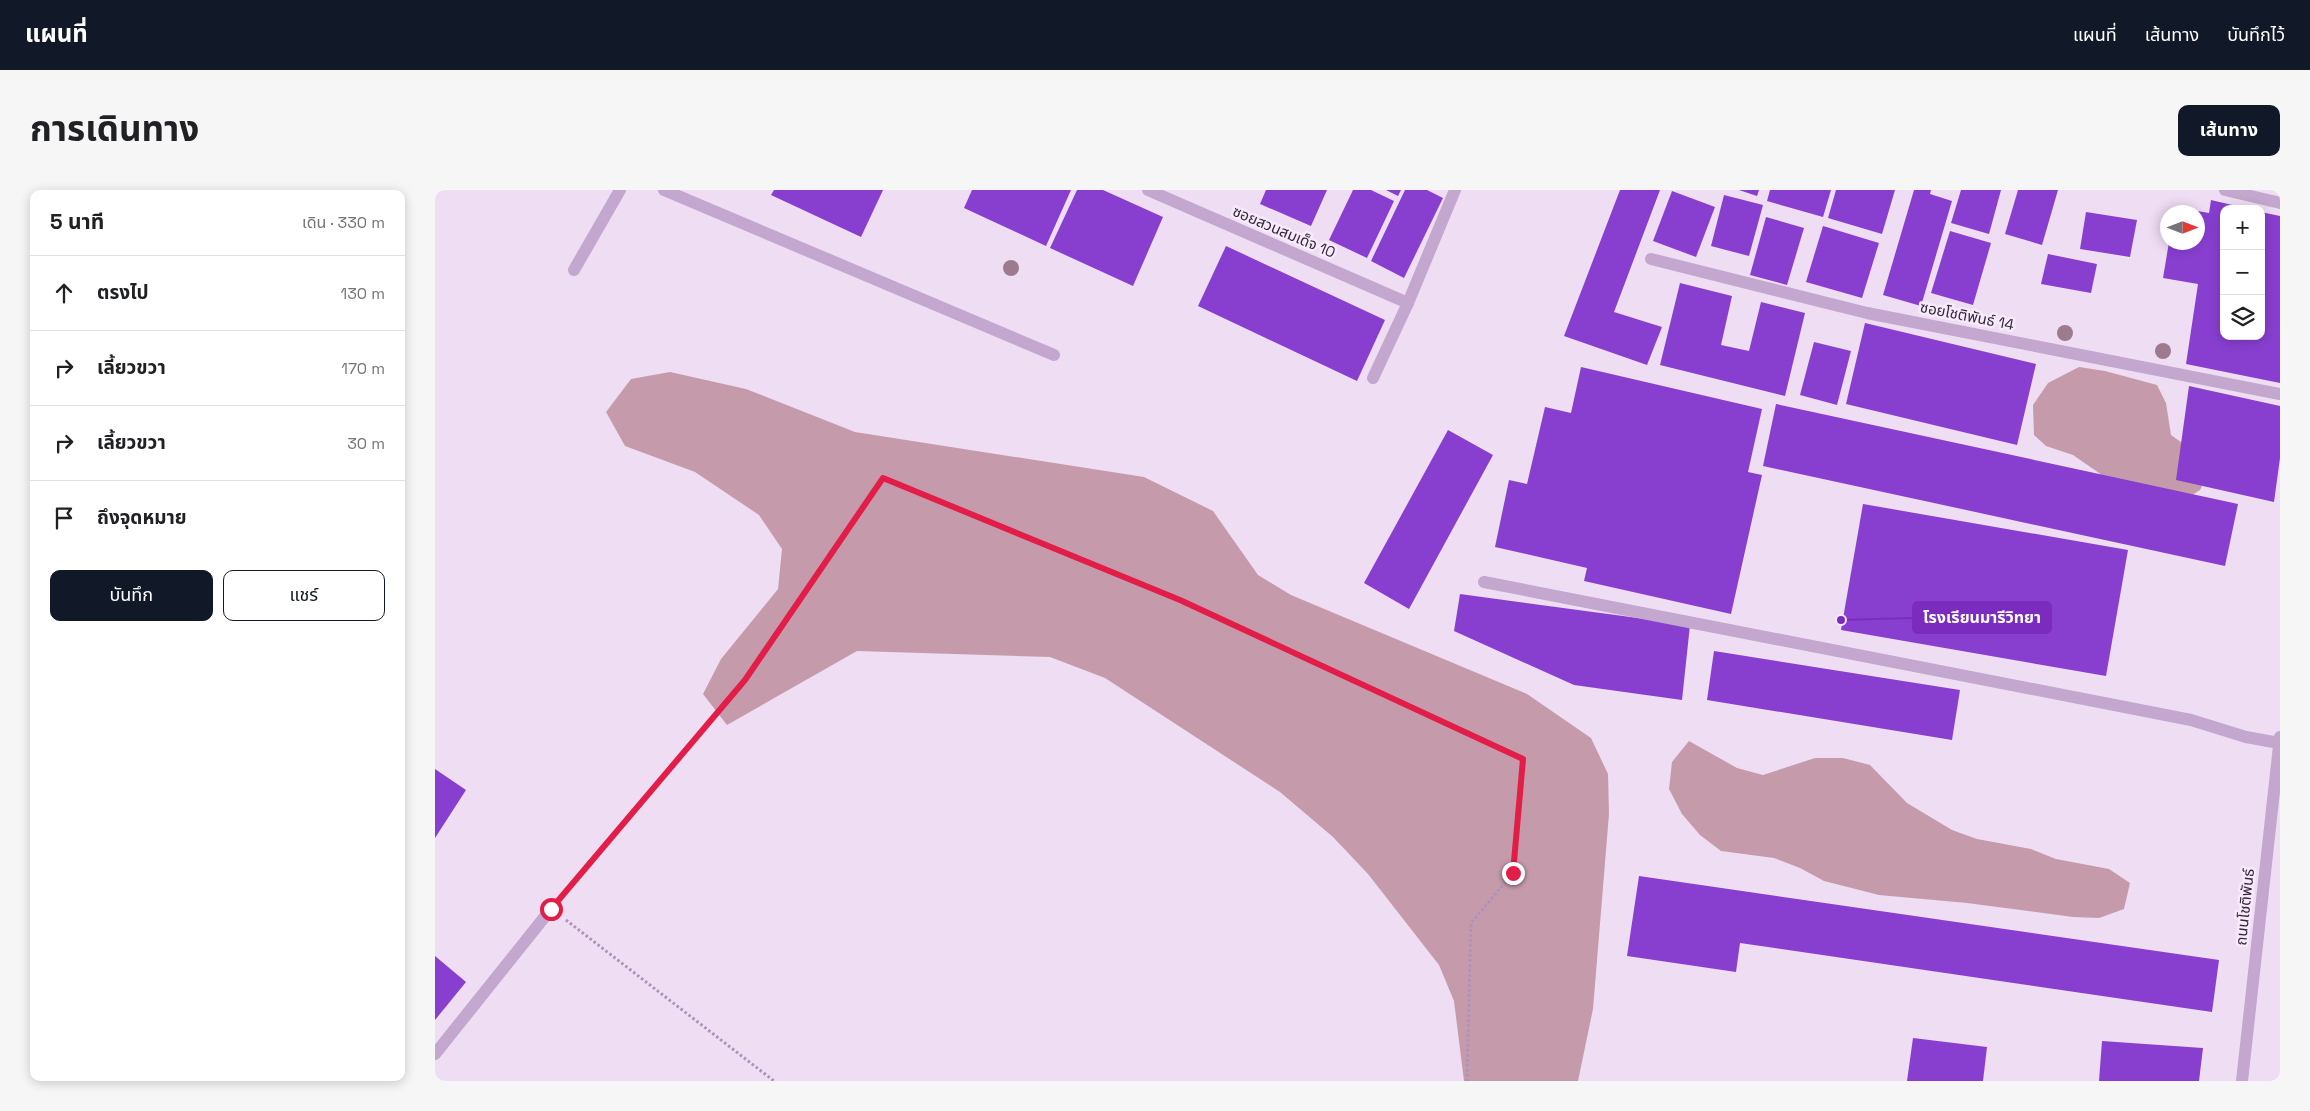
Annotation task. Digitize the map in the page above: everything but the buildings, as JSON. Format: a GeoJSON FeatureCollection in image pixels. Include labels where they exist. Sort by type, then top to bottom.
{"type":"FeatureCollection","features":[{"type":"Feature","properties":{"kind":"street"},"geometry":{"type":"LineString","coordinates":[[574,270],[620,190]]}},
{"type":"Feature","properties":{"kind":"street"},"geometry":{"type":"LineString","coordinates":[[664,190],[1054,356]]}},
{"type":"Feature","properties":{"kind":"street","name":"ซอยสวนสมเด็จ 10"},"geometry":{"type":"LineString","coordinates":[[1148,190],[1408,303]]}},
{"type":"Feature","properties":{"kind":"street"},"geometry":{"type":"LineString","coordinates":[[1373,378],[1408,303],[1455,190]]}},
{"type":"Feature","properties":{"kind":"street"},"geometry":{"type":"LineString","coordinates":[[2225,190],[2280,203]]}},
{"type":"Feature","properties":{"kind":"street","name":"ซอยโชติพันธ์ 14"},"geometry":{"type":"LineString","coordinates":[[1651,259],[1867,313],[2280,394]]}},
{"type":"Feature","properties":{"kind":"street"},"geometry":{"type":"LineString","coordinates":[[1483,582],[2191,720],[2246,737],[2280,740]]}},
{"type":"Feature","properties":{"kind":"street","name":"ถนนโชติพันธ์"},"geometry":{"type":"LineString","coordinates":[[2242,1081],[2278,779],[2280,740]]}},
{"type":"Feature","properties":{"kind":"street"},"geometry":{"type":"LineString","coordinates":[[435,1054],[551,909]]}},
{"type":"Feature","properties":{"kind":"path"},"geometry":{"type":"LineString","coordinates":[[774,1081],[551,909],[745,680],[883,478],[1180,600],[1523,759],[1513,873],[1471,923],[1467,1081]]}},
{"type":"Feature","properties":{"kind":"shaded area"},"geometry":{"type":"Polygon","coordinates":[[[2079,367],[2105,371],[2157,385],[2166,403],[2171,435],[2203,458],[2206,478],[2200,490],[2189,497],[2125,491],[2073,455],[2046,446],[2034,435],[2033,405],[2048,383],[2079,367]]]}},
{"type":"Feature","properties":{"kind":"shaded area"},"geometry":{"type":"Polygon","coordinates":[[[670,372],[746,389],[855,432],[1144,477],[1213,511],[1258,575],[1291,595],[1527,694],[1591,738],[1608,774],[1609,814],[1593,1009],[1578,1081],[1464,1081],[1454,1001],[1439,965],[1368,874],[1333,837],[1280,792],[1105,678],[1050,657],[857,651],[727,725],[703,694],[721,659],[778,589],[782,549],[759,515],[695,472],[625,446],[606,412],[631,379],[670,372]]]}},
{"type":"Feature","properties":{"kind":"shaded area"},"geometry":{"type":"Polygon","coordinates":[[[1689,741],[1737,768],[1763,775],[1815,758],[1843,758],[1870,765],[1907,803],[1952,830],[1977,839],[2031,849],[2056,859],[2109,869],[2130,883],[2124,909],[2099,918],[2073,917],[1967,903],[1879,895],[1824,881],[1800,868],[1774,858],[1721,851],[1700,835],[1682,814],[1669,789],[1672,762],[1689,741]]]}},
{"type":"Feature","properties":{"kind":"place","name":"โรงเรียนมารีวิทยา"},"geometry":{"type":"Point","coordinates":[1841,620]}},
{"type":"Feature","properties":{"kind":"route"},"geometry":{"type":"LineString","coordinates":[[551,909],[745,680],[883,478],[1180,600],[1523,759],[1513,873]]}}]}
